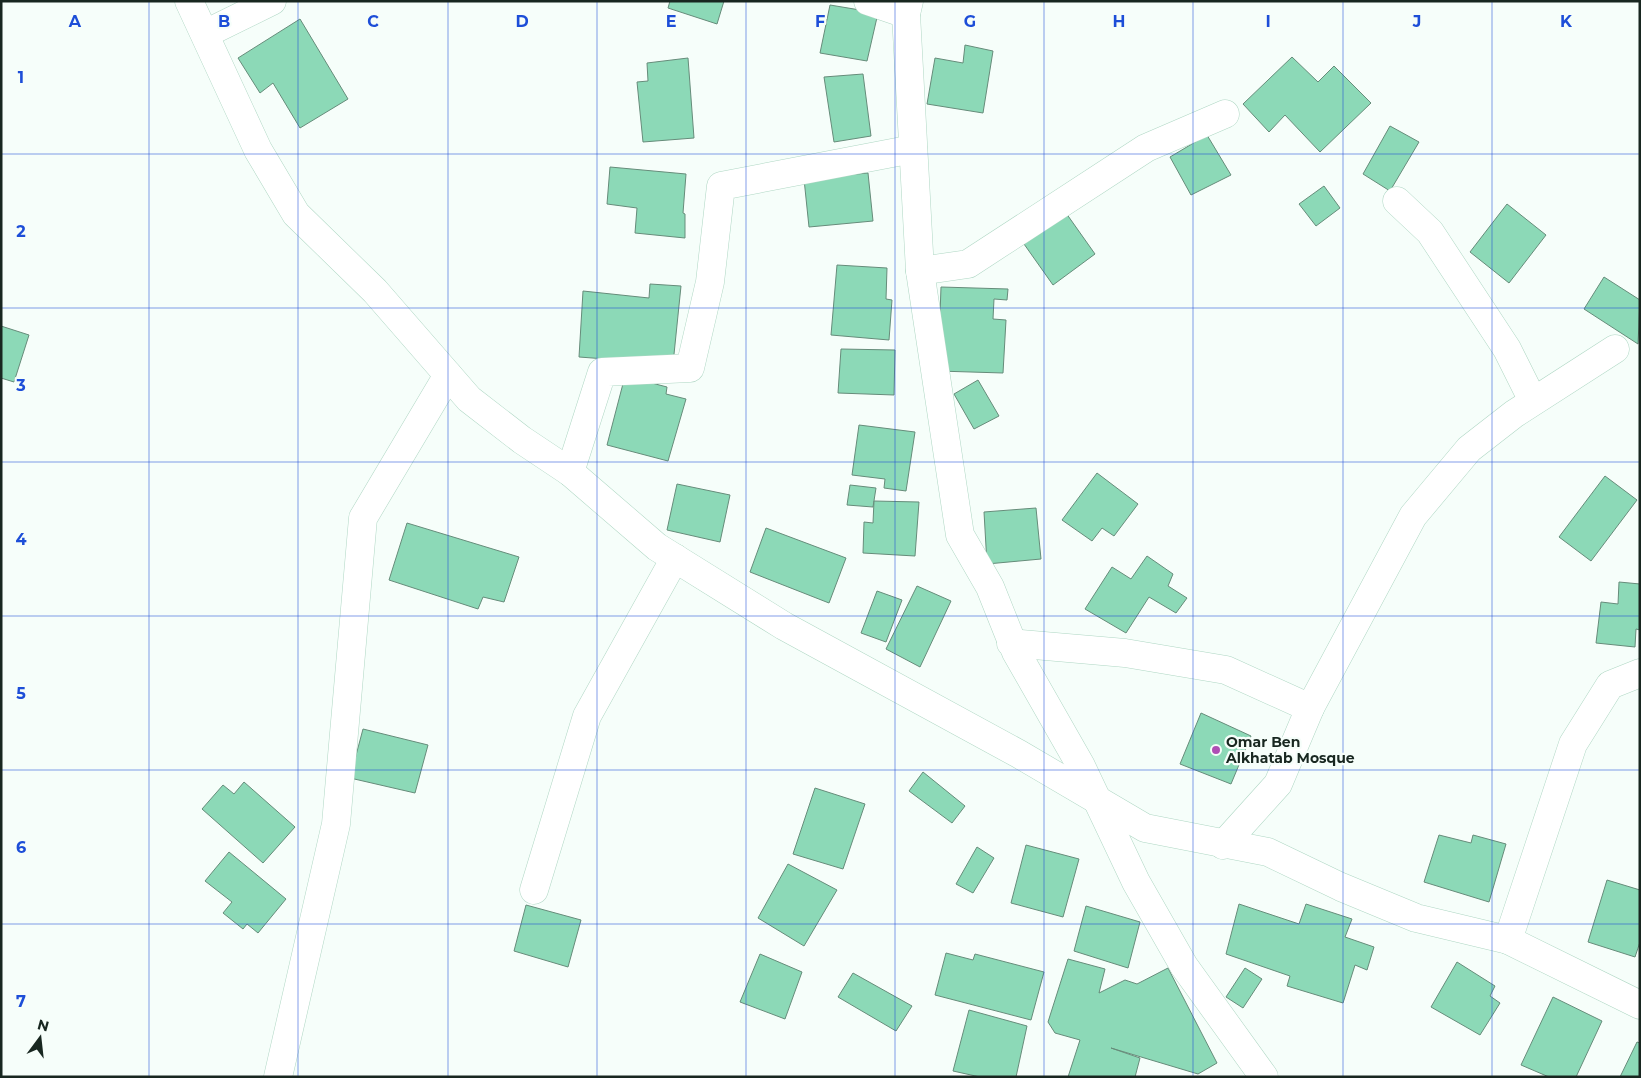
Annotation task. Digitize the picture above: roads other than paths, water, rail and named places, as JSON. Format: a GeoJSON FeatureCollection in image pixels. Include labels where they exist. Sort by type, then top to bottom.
{"type":"FeatureCollection","features":[{"type":"Feature","properties":{"kind":"street"},"geometry":{"type":"LineString","coordinates":[[189,1],[258,150],[296,214],[375,291],[469,399],[522,440],[570,472],[657,547],[784,626],[1019,754],[1096,801],[1145,828],[1223,845],[1268,852],[1341,887],[1416,918],[1508,940],[1637,997]]}},
{"type":"Feature","properties":{"kind":"street"},"geometry":{"type":"LineString","coordinates":[[205,34],[272,1]]}},
{"type":"Feature","properties":{"kind":"street"},"geometry":{"type":"LineString","coordinates":[[868,1],[908,8],[920,271],[960,535],[990,588],[1011,643],[1081,766],[1136,882],[1184,966],[1264,1077]]}},
{"type":"Feature","properties":{"kind":"street"},"geometry":{"type":"LineString","coordinates":[[920,271],[968,264],[1146,148],[1225,114]]}},
{"type":"Feature","properties":{"kind":"street"},"geometry":{"type":"LineString","coordinates":[[570,472],[602,372],[690,368],[710,282],[721,186],[913,149]]}},
{"type":"Feature","properties":{"kind":"street"},"geometry":{"type":"LineString","coordinates":[[1397,201],[1430,232],[1507,349],[1533,401]]}},
{"type":"Feature","properties":{"kind":"street"},"geometry":{"type":"LineString","coordinates":[[1223,845],[1278,784],[1310,708],[1413,516],[1470,449],[1514,414],[1615,348]]}},
{"type":"Feature","properties":{"kind":"street"},"geometry":{"type":"LineString","coordinates":[[278,1077],[336,824],[363,518],[448,375]]}},
{"type":"Feature","properties":{"kind":"street"},"geometry":{"type":"LineString","coordinates":[[534,890],[587,716],[675,558]]}},
{"type":"Feature","properties":{"kind":"street"},"geometry":{"type":"LineString","coordinates":[[1011,643],[1125,653],[1226,670],[1310,708]]}},
{"type":"Feature","properties":{"kind":"street"},"geometry":{"type":"LineString","coordinates":[[1508,940],[1573,744],[1610,685],[1640,673]]}},
{"type":"Feature","properties":{"kind":"place","name":"Omar Ben Alkhatab Mosque"},"geometry":{"type":"Point","coordinates":[1216,750]}}]}
